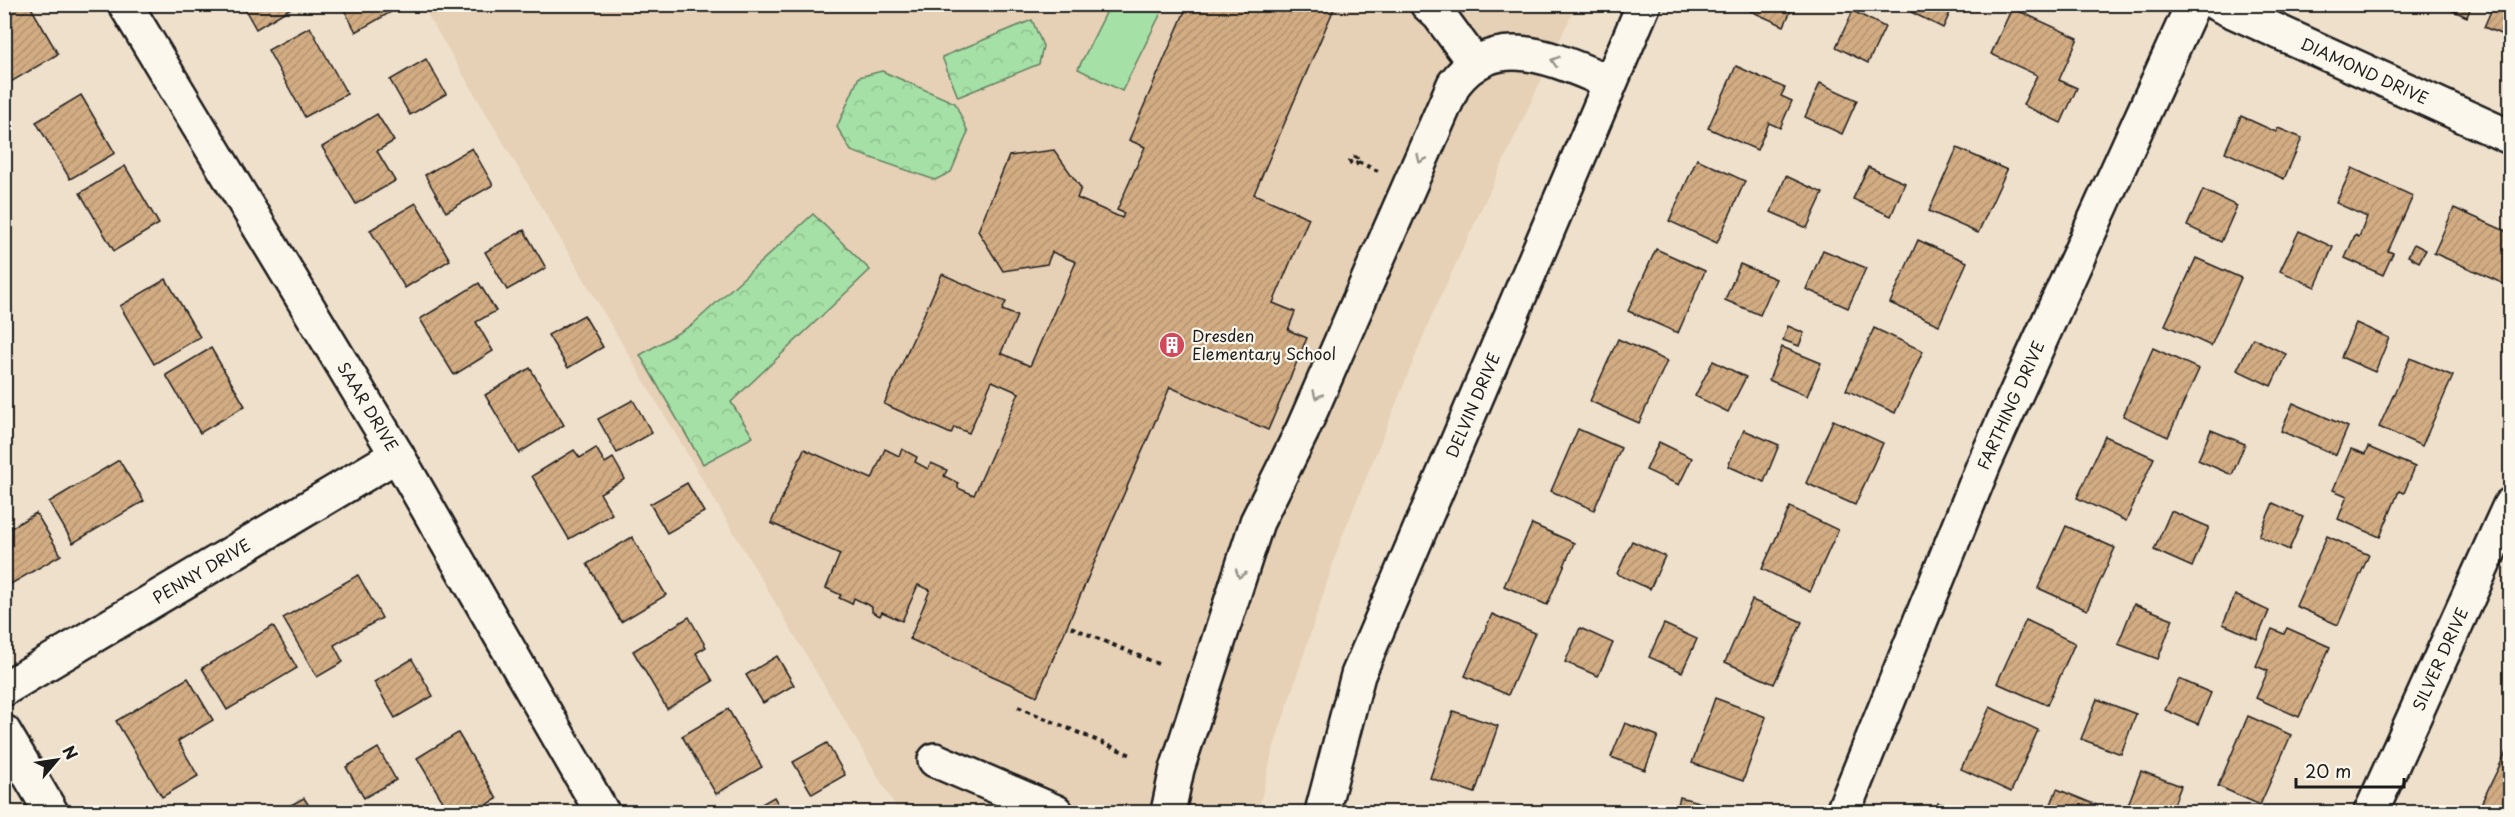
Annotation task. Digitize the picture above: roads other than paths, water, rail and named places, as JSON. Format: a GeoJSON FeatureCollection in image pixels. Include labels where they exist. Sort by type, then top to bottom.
{"type":"FeatureCollection","features":[{"type":"Feature","properties":{"kind":"street","name":"SAAR DRIVE"},"geometry":{"type":"LineString","coordinates":[[125,4],[397,455],[602,813]]}},
{"type":"Feature","properties":{"kind":"street"},"geometry":{"type":"LineString","coordinates":[[1427,4],[1439,15],[1474,64]]}},
{"type":"Feature","properties":{"kind":"street","name":"DELVIN DRIVE"},"geometry":{"type":"LineString","coordinates":[[1322,813],[1358,675],[1644,4]]}},
{"type":"Feature","properties":{"kind":"street","name":"FARTHING DRIVE"},"geometry":{"type":"LineString","coordinates":[[1843,813],[1984,464],[2193,4]]}},
{"type":"Feature","properties":{"kind":"street","name":"DIAMOND DRIVE"},"geometry":{"type":"LineString","coordinates":[[2217,4],[2511,137]]}},
{"type":"Feature","properties":{"kind":"street"},"geometry":{"type":"LineString","coordinates":[[1168,813],[1177,769],[1257,522],[1302,431],[1454,84],[1463,72],[1474,64],[1495,55],[1519,52],[1562,62],[1610,82]]}},
{"type":"Feature","properties":{"kind":"street","name":"PENNY DRIVE"},"geometry":{"type":"LineString","coordinates":[[4,689],[397,455]]}},
{"type":"Feature","properties":{"kind":"street","name":"SILVER DRIVE"},"geometry":{"type":"LineString","coordinates":[[2371,813],[2511,505]]}},
{"type":"Feature","properties":{"kind":"street"},"geometry":{"type":"LineString","coordinates":[[4,732],[51,813]]}},
{"type":"Feature","properties":{"kind":"street"},"geometry":{"type":"LineString","coordinates":[[935,760],[1056,813]]}},
{"type":"Feature","properties":{"kind":"place","name":"Dresden Elementary School"},"geometry":{"type":"Point","coordinates":[1172,345]}}]}
